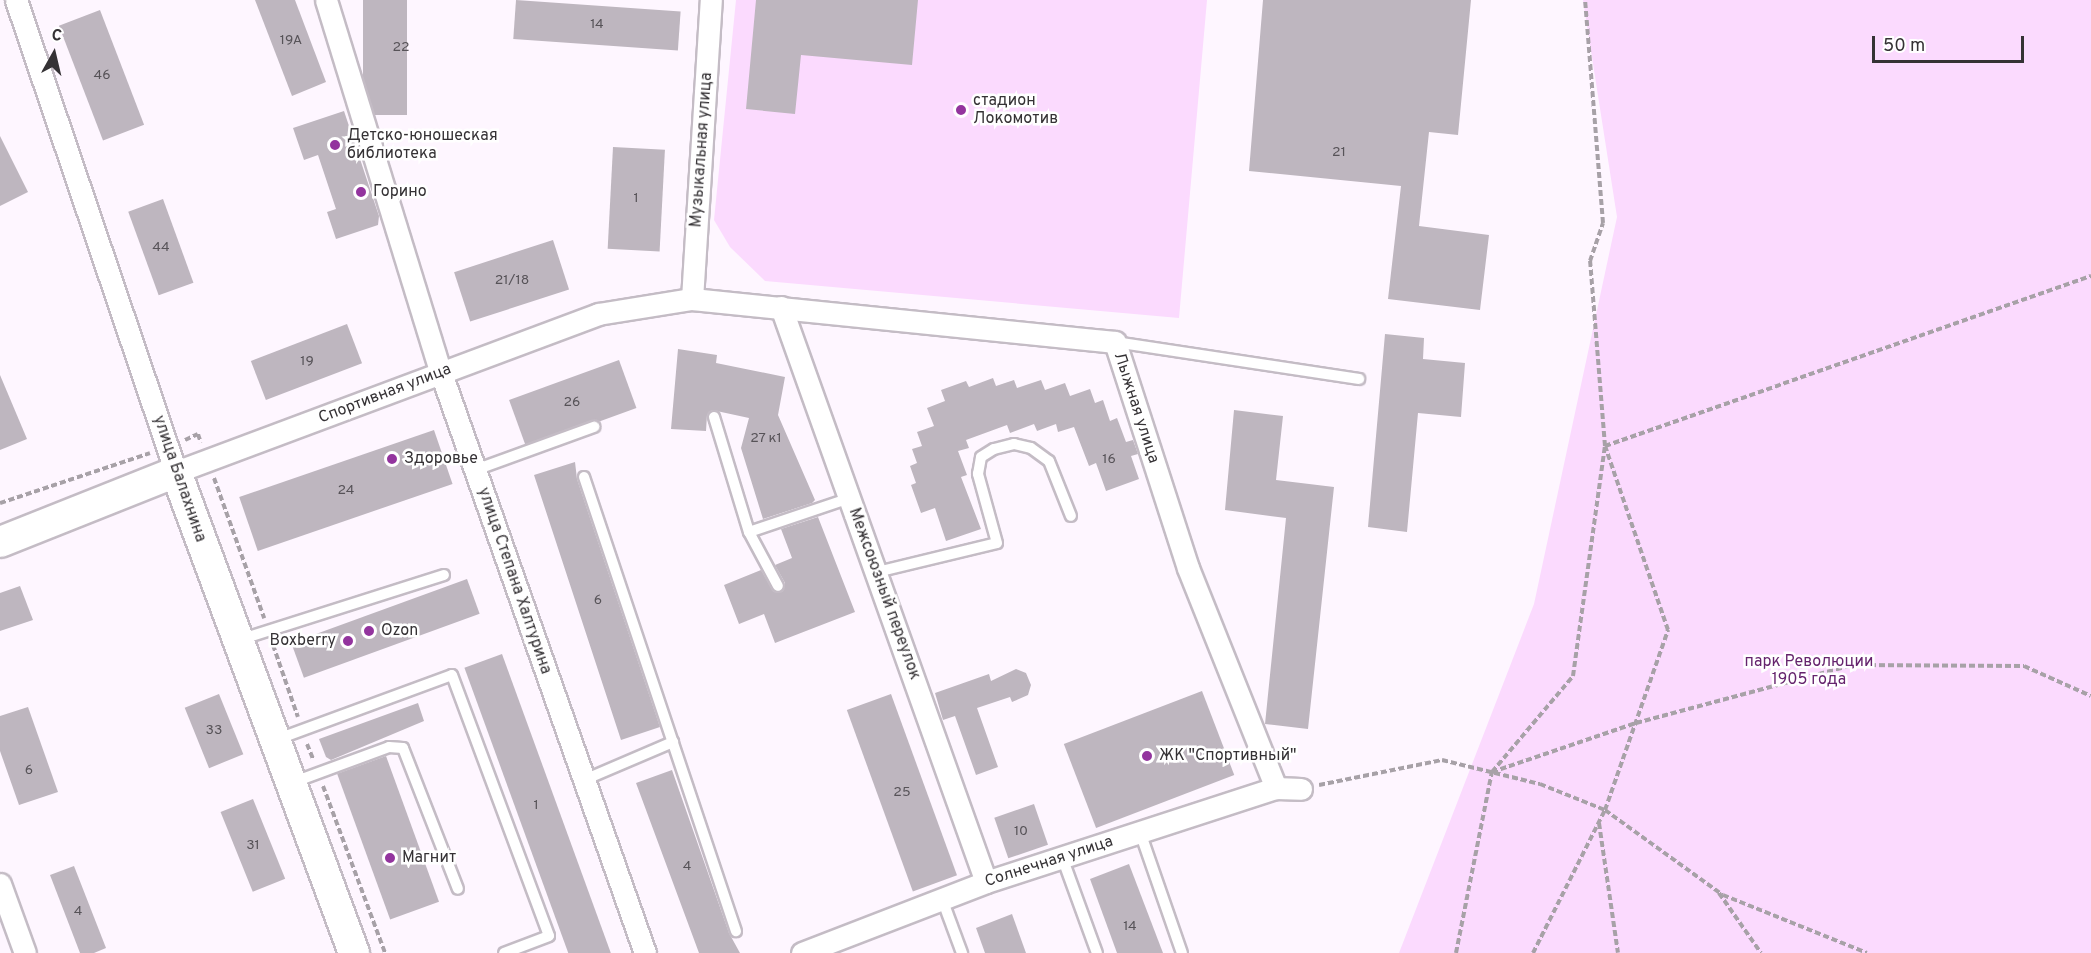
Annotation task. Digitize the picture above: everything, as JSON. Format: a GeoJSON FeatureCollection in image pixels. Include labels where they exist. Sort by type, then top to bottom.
{"type":"FeatureCollection","features":[{"type":"Feature","properties":{"kind":"street","name":"улица Балахнина"},"geometry":{"type":"LineString","coordinates":[[16,0],[176,472],[354,953]]}},
{"type":"Feature","properties":{"kind":"street","name":"улица Степана Халтурина"},"geometry":{"type":"LineString","coordinates":[[326,0],[441,373],[645,953]]}},
{"type":"Feature","properties":{"kind":"street","name":"Музыкальная улица"},"geometry":{"type":"LineString","coordinates":[[692,299],[711,0]]}},
{"type":"Feature","properties":{"kind":"street","name":"Спортивная улица"},"geometry":{"type":"LineString","coordinates":[[0,542],[176,472],[598,314],[692,299],[781,307]]}},
{"type":"Feature","properties":{"kind":"street","name":"Лыжная улица"},"geometry":{"type":"LineString","coordinates":[[781,307],[1115,342],[1188,568],[1276,788]]}},
{"type":"Feature","properties":{"kind":"street","name":"Межсоюзный переулок"},"geometry":{"type":"LineString","coordinates":[[781,307],[986,882]]}},
{"type":"Feature","properties":{"kind":"street","name":"Солнечная улица"},"geometry":{"type":"LineString","coordinates":[[802,953],[835,947],[942,899],[1062,857],[1276,788],[1301,789]]}},
{"type":"Feature","properties":{"kind":"street"},"geometry":{"type":"LineString","coordinates":[[0,884],[25,953]]}},
{"type":"Feature","properties":{"kind":"lane"},"geometry":{"type":"LineString","coordinates":[[1115,342],[1359,379]]}},
{"type":"Feature","properties":{"kind":"lane"},"geometry":{"type":"LineString","coordinates":[[714,417],[748,532],[778,586]]}},
{"type":"Feature","properties":{"kind":"lane"},"geometry":{"type":"LineString","coordinates":[[475,470],[594,427]]}},
{"type":"Feature","properties":{"kind":"lane"},"geometry":{"type":"LineString","coordinates":[[877,573],[997,543],[978,474],[981,458],[1014,444],[1031,448],[1049,460],[1071,516]]}},
{"type":"Feature","properties":{"kind":"lane"},"geometry":{"type":"LineString","coordinates":[[584,477],[736,931]]}},
{"type":"Feature","properties":{"kind":"lane"},"geometry":{"type":"LineString","coordinates":[[748,532],[850,498]]}},
{"type":"Feature","properties":{"kind":"lane"},"geometry":{"type":"LineString","coordinates":[[238,641],[444,574]]}},
{"type":"Feature","properties":{"kind":"lane"},"geometry":{"type":"LineString","coordinates":[[275,741],[452,675],[549,936],[504,953]]}},
{"type":"Feature","properties":{"kind":"lane"},"geometry":{"type":"LineString","coordinates":[[584,780],[673,742]]}},
{"type":"Feature","properties":{"kind":"lane"},"geometry":{"type":"LineString","coordinates":[[291,783],[388,747],[403,748],[458,889]]}},
{"type":"Feature","properties":{"kind":"lane"},"geometry":{"type":"LineString","coordinates":[[1140,832],[1182,953]]}},
{"type":"Feature","properties":{"kind":"lane"},"geometry":{"type":"LineString","coordinates":[[1062,857],[1097,953]]}},
{"type":"Feature","properties":{"kind":"lane"},"geometry":{"type":"LineString","coordinates":[[942,899],[962,953]]}},
{"type":"Feature","properties":{"kind":"path"},"geometry":{"type":"LineString","coordinates":[[1456,953],[1492,772],[1573,676],[1605,446],[1590,261],[1603,223],[1585,0]]}},
{"type":"Feature","properties":{"kind":"path"},"geometry":{"type":"LineString","coordinates":[[1605,446],[2091,276]]}},
{"type":"Feature","properties":{"kind":"path"},"geometry":{"type":"LineString","coordinates":[[1533,953],[1605,810],[1668,630],[1605,446]]}},
{"type":"Feature","properties":{"kind":"path"},"geometry":{"type":"LineString","coordinates":[[1492,772],[1636,723],[1852,665],[2024,666],[2091,696]]}},
{"type":"Feature","properties":{"kind":"path"},"geometry":{"type":"LineString","coordinates":[[1301,789],[1442,760],[1540,784],[1605,810],[1716,890],[1867,953]]}},
{"type":"Feature","properties":{"kind":"path"},"geometry":{"type":"LineString","coordinates":[[1599,821],[1618,953]]}},
{"type":"Feature","properties":{"kind":"path"},"geometry":{"type":"LineString","coordinates":[[1716,890],[1761,953]]}},
{"type":"Feature","properties":{"kind":"green space","name":"стадион Локомотив"},"geometry":{"type":"Polygon","coordinates":[[[736,0],[1207,0],[1179,318],[765,281],[730,247],[714,220],[736,0]]]}},
{"type":"Feature","properties":{"kind":"green space","name":"парк Революции 1905 года"},"geometry":{"type":"Polygon","coordinates":[[[1583,0],[2091,0],[2091,953],[1399,953],[1534,604],[1617,217],[1583,0]]]}},
{"type":"Feature","properties":{"kind":"building"},"geometry":{"type":"Polygon","coordinates":[[[255,0],[295,0],[326,82],[292,96],[255,0]]]}},
{"type":"Feature","properties":{"kind":"building"},"geometry":{"type":"Polygon","coordinates":[[[363,0],[407,0],[407,115],[363,115],[363,0]]]}},
{"type":"Feature","properties":{"kind":"building"},"geometry":{"type":"Polygon","coordinates":[[[516,0],[681,12],[678,50],[513,39],[516,0]]]}},
{"type":"Feature","properties":{"kind":"building"},"geometry":{"type":"Polygon","coordinates":[[[756,0],[918,0],[912,65],[801,55],[795,114],[746,109],[756,0]]]}},
{"type":"Feature","properties":{"kind":"building"},"geometry":{"type":"Polygon","coordinates":[[[1263,0],[1471,0],[1458,135],[1429,132],[1419,226],[1489,235],[1480,310],[1388,299],[1401,186],[1249,171],[1263,0]]]}},
{"type":"Feature","properties":{"kind":"building"},"geometry":{"type":"Polygon","coordinates":[[[100,10],[144,125],[103,141],[59,26],[100,10]]]}},
{"type":"Feature","properties":{"kind":"building"},"geometry":{"type":"Polygon","coordinates":[[[344,111],[379,216],[378,225],[336,239],[327,212],[336,209],[318,155],[304,160],[293,128],[344,111]]]}},
{"type":"Feature","properties":{"kind":"building"},"geometry":{"type":"Polygon","coordinates":[[[0,136],[28,192],[0,206],[0,136]]]}},
{"type":"Feature","properties":{"kind":"building"},"geometry":{"type":"Polygon","coordinates":[[[613,147],[665,150],[660,252],[608,249],[613,147]]]}},
{"type":"Feature","properties":{"kind":"building"},"geometry":{"type":"Polygon","coordinates":[[[163,199],[193,283],[159,295],[128,212],[163,199]]]}},
{"type":"Feature","properties":{"kind":"building"},"geometry":{"type":"Polygon","coordinates":[[[553,240],[569,289],[470,322],[454,272],[553,240]]]}},
{"type":"Feature","properties":{"kind":"building"},"geometry":{"type":"Polygon","coordinates":[[[347,324],[362,363],[266,400],[251,361],[347,324]]]}},
{"type":"Feature","properties":{"kind":"building"},"geometry":{"type":"Polygon","coordinates":[[[1385,334],[1424,338],[1423,359],[1465,363],[1461,417],[1418,413],[1407,532],[1368,527],[1385,334]]]}},
{"type":"Feature","properties":{"kind":"building"},"geometry":{"type":"Polygon","coordinates":[[[678,349],[717,355],[716,363],[785,377],[778,415],[815,500],[812,503],[763,519],[741,448],[749,418],[712,410],[707,415],[706,431],[671,429],[678,349]]]}},
{"type":"Feature","properties":{"kind":"building"},"geometry":{"type":"Polygon","coordinates":[[[619,360],[636,408],[526,448],[509,400],[619,360]]]}},
{"type":"Feature","properties":{"kind":"building"},"geometry":{"type":"Polygon","coordinates":[[[0,375],[27,439],[0,450],[0,375]]]}},
{"type":"Feature","properties":{"kind":"building"},"geometry":{"type":"Polygon","coordinates":[[[993,378],[996,386],[1014,380],[1017,388],[1041,380],[1045,390],[1065,383],[1070,396],[1090,389],[1095,403],[1103,400],[1110,421],[1117,418],[1126,442],[1133,440],[1138,454],[1131,456],[1139,479],[1106,491],[1096,463],[1089,466],[1074,427],[1058,432],[1056,424],[1037,431],[1034,424],[1010,433],[1007,425],[966,440],[969,448],[958,451],[967,475],[961,477],[981,529],[946,541],[935,508],[921,513],[911,485],[916,483],[910,466],[917,463],[912,449],[922,446],[917,432],[934,426],[927,408],[945,401],[941,390],[966,381],[969,387],[993,378]]]}},
{"type":"Feature","properties":{"kind":"building"},"geometry":{"type":"Polygon","coordinates":[[[1234,410],[1283,416],[1276,480],[1334,487],[1308,729],[1265,724],[1286,518],[1225,510],[1234,410]]]}},
{"type":"Feature","properties":{"kind":"building"},"geometry":{"type":"Polygon","coordinates":[[[434,430],[453,484],[258,551],[239,497],[434,430]]]}},
{"type":"Feature","properties":{"kind":"building"},"geometry":{"type":"Polygon","coordinates":[[[575,462],[577,479],[660,727],[621,740],[534,475],[575,462]]]}},
{"type":"Feature","properties":{"kind":"building"},"geometry":{"type":"Polygon","coordinates":[[[818,517],[855,612],[775,643],[764,614],[739,624],[724,585],[761,570],[774,592],[782,592],[785,583],[775,565],[792,558],[781,529],[818,517]]]}},
{"type":"Feature","properties":{"kind":"building"},"geometry":{"type":"Polygon","coordinates":[[[467,579],[480,614],[304,678],[291,643],[467,579]]]}},
{"type":"Feature","properties":{"kind":"building"},"geometry":{"type":"Polygon","coordinates":[[[20,586],[33,620],[0,631],[0,593],[20,586]]]}},
{"type":"Feature","properties":{"kind":"building"},"geometry":{"type":"Polygon","coordinates":[[[502,654],[611,953],[568,953],[464,668],[502,654]]]}},
{"type":"Feature","properties":{"kind":"building"},"geometry":{"type":"Polygon","coordinates":[[[1016,669],[1026,673],[1031,685],[1028,695],[1012,702],[1010,697],[977,708],[998,767],[976,775],[955,716],[943,720],[935,693],[989,674],[991,681],[1016,669]]]}},
{"type":"Feature","properties":{"kind":"building","name":"ЖК \"Спортивный\""},"geometry":{"type":"Polygon","coordinates":[[[1202,691],[1234,775],[1096,828],[1064,744],[1202,691]]]}},
{"type":"Feature","properties":{"kind":"building"},"geometry":{"type":"Polygon","coordinates":[[[219,694],[243,754],[209,768],[185,708],[219,694]]]}},
{"type":"Feature","properties":{"kind":"building"},"geometry":{"type":"Polygon","coordinates":[[[891,694],[957,875],[913,891],[847,710],[891,694]]]}},
{"type":"Feature","properties":{"kind":"building"},"geometry":{"type":"Polygon","coordinates":[[[418,703],[424,721],[331,760],[326,757],[319,739],[418,703]]]}},
{"type":"Feature","properties":{"kind":"building"},"geometry":{"type":"Polygon","coordinates":[[[28,707],[58,792],[19,805],[0,751],[0,716],[28,707]]]}},
{"type":"Feature","properties":{"kind":"building"},"geometry":{"type":"Polygon","coordinates":[[[386,756],[439,902],[390,919],[337,774],[386,756]]]}},
{"type":"Feature","properties":{"kind":"building"},"geometry":{"type":"Polygon","coordinates":[[[672,770],[729,933],[740,953],[699,953],[636,783],[672,770]]]}},
{"type":"Feature","properties":{"kind":"building"},"geometry":{"type":"Polygon","coordinates":[[[253,799],[285,879],[253,892],[221,812],[253,799]]]}},
{"type":"Feature","properties":{"kind":"building"},"geometry":{"type":"Polygon","coordinates":[[[1034,804],[1048,845],[1008,858],[994,818],[1034,804]]]}},
{"type":"Feature","properties":{"kind":"building"},"geometry":{"type":"Polygon","coordinates":[[[1129,864],[1163,953],[1117,953],[1090,879],[1129,864]]]}},
{"type":"Feature","properties":{"kind":"building"},"geometry":{"type":"Polygon","coordinates":[[[74,866],[106,948],[94,953],[80,953],[50,875],[74,866]]]}},
{"type":"Feature","properties":{"kind":"building"},"geometry":{"type":"Polygon","coordinates":[[[1012,914],[1026,953],[985,953],[976,928],[1012,914]]]}},
{"type":"Feature","properties":{"kind":"place","name":"стадион Локомотив"},"geometry":{"type":"Point","coordinates":[961,110]}},
{"type":"Feature","properties":{"kind":"place","name":"Детско-юношеская библиотека"},"geometry":{"type":"Point","coordinates":[335,145]}},
{"type":"Feature","properties":{"kind":"place","name":"Горино"},"geometry":{"type":"Point","coordinates":[361,192]}},
{"type":"Feature","properties":{"kind":"place","name":"Здоровье"},"geometry":{"type":"Point","coordinates":[392,459]}},
{"type":"Feature","properties":{"kind":"place","name":"Ozon"},"geometry":{"type":"Point","coordinates":[369,631]}},
{"type":"Feature","properties":{"kind":"place","name":"Boxberry"},"geometry":{"type":"Point","coordinates":[348,641]}},
{"type":"Feature","properties":{"kind":"place","name":"ЖК \"Спортивный\""},"geometry":{"type":"Point","coordinates":[1147,756]}},
{"type":"Feature","properties":{"kind":"place","name":"Магнит"},"geometry":{"type":"Point","coordinates":[390,858]}}]}
